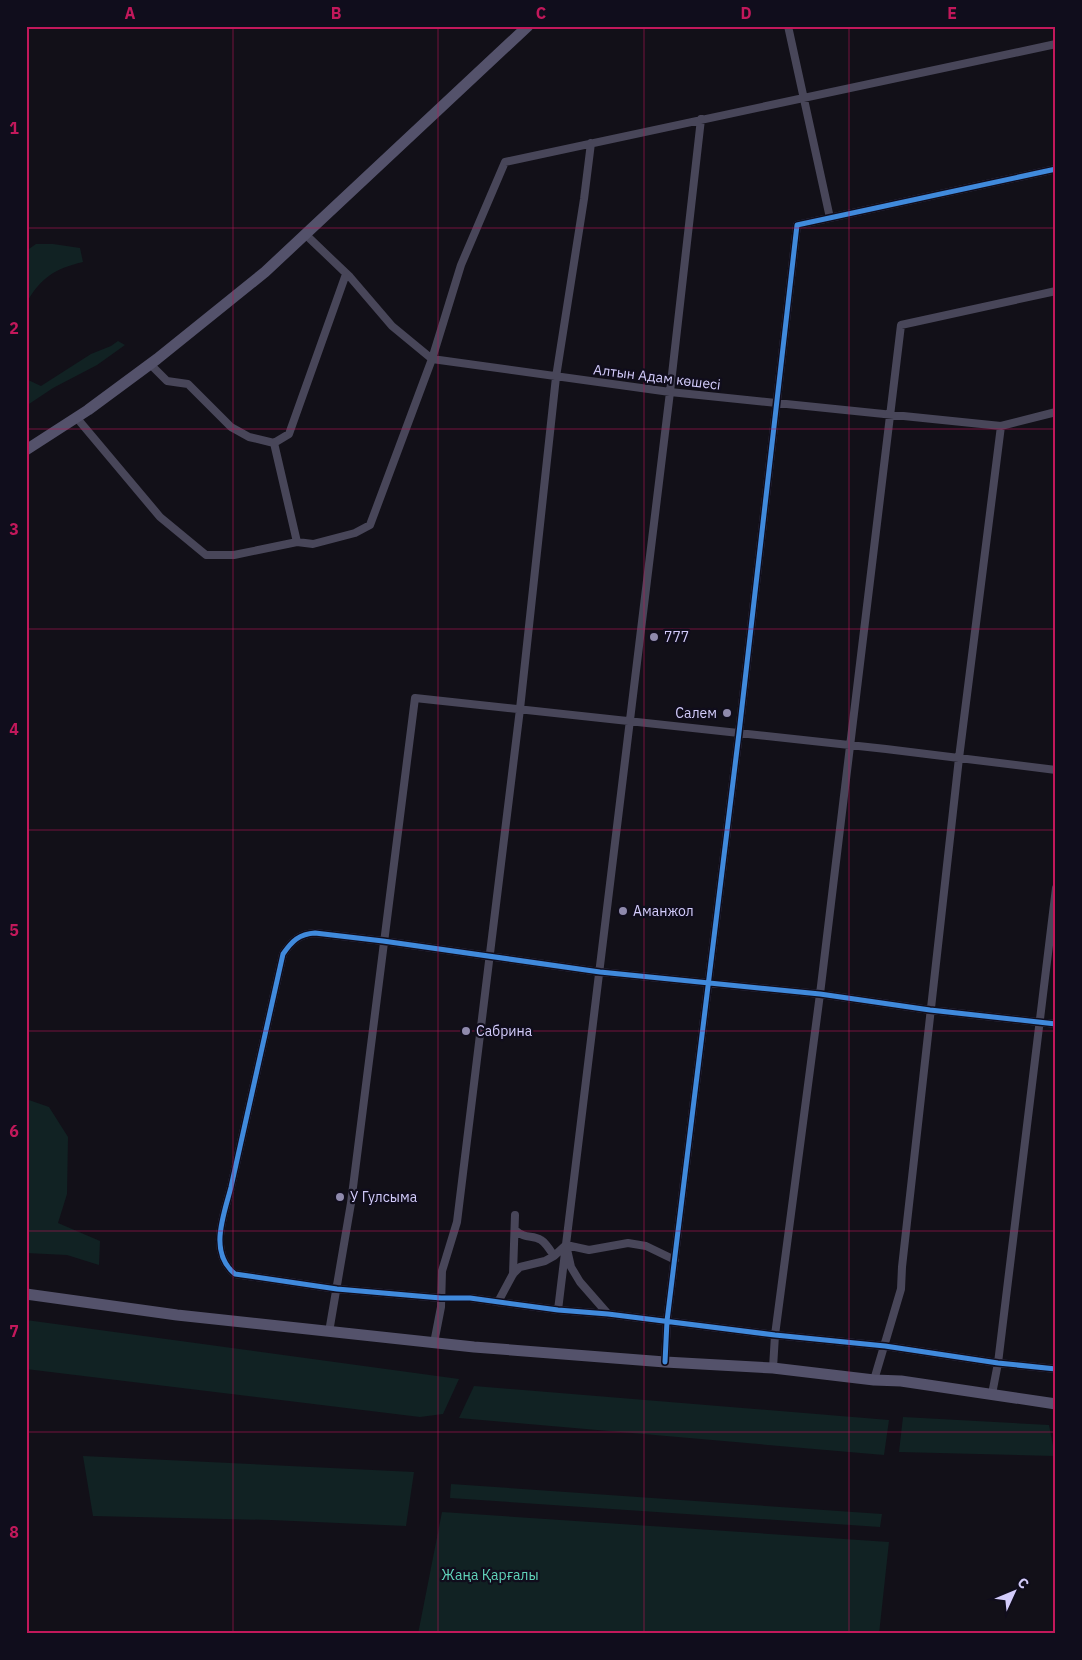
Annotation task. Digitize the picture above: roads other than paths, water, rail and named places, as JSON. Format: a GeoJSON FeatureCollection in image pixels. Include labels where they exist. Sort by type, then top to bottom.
{"type":"FeatureCollection","features":[{"type":"Feature","properties":{"kind":"main road"},"geometry":{"type":"LineString","coordinates":[[26,450],[76,418],[150,364],[265,272],[528,26]]}},
{"type":"Feature","properties":{"kind":"main road"},"geometry":{"type":"LineString","coordinates":[[26,1294],[148,1312],[434,1343],[665,1362],[773,1368],[874,1380],[901,1381],[1056,1404]]}},
{"type":"Feature","properties":{"kind":"street"},"geometry":{"type":"LineString","coordinates":[[788,26],[830,218]]}},
{"type":"Feature","properties":{"kind":"street"},"geometry":{"type":"LineString","coordinates":[[76,418],[160,517],[206,555],[234,555],[297,542],[313,544],[355,533],[370,524],[432,359],[461,265],[505,162],[1056,44]]}},
{"type":"Feature","properties":{"kind":"street"},"geometry":{"type":"LineString","coordinates":[[558,1310],[670,392],[701,119]]}},
{"type":"Feature","properties":{"kind":"street"},"geometry":{"type":"LineString","coordinates":[[434,1343],[442,1298],[442,1271],[457,1222],[520,709],[556,377],[591,143]]}},
{"type":"Feature","properties":{"kind":"street"},"geometry":{"type":"LineString","coordinates":[[665,1362],[667,1321],[739,733],[797,225],[1056,169]]}},
{"type":"Feature","properties":{"kind":"street"},"geometry":{"type":"LineString","coordinates":[[305,234],[346,274],[392,326],[432,359]]}},
{"type":"Feature","properties":{"kind":"street"},"geometry":{"type":"LineString","coordinates":[[150,364],[166,380],[188,384],[231,427],[249,438],[274,443],[289,434],[346,274]]}},
{"type":"Feature","properties":{"kind":"street"},"geometry":{"type":"LineString","coordinates":[[773,1368],[775,1335],[820,994],[901,324],[1056,291]]}},
{"type":"Feature","properties":{"kind":"street","name":"Алтын Адам көшесі"},"geometry":{"type":"LineString","coordinates":[[432,359],[670,392],[1001,426],[1056,412]]}},
{"type":"Feature","properties":{"kind":"street"},"geometry":{"type":"LineString","coordinates":[[874,1380],[901,1289],[959,758],[1001,426]]}},
{"type":"Feature","properties":{"kind":"street"},"geometry":{"type":"LineString","coordinates":[[274,443],[297,542]]}},
{"type":"Feature","properties":{"kind":"street"},"geometry":{"type":"LineString","coordinates":[[329,1332],[351,1203],[415,698],[850,745],[1056,770]]}},
{"type":"Feature","properties":{"kind":"street"},"geometry":{"type":"LineString","coordinates":[[992,1394],[998,1363],[1056,888]]}},
{"type":"Feature","properties":{"kind":"street"},"geometry":{"type":"LineString","coordinates":[[1056,1024],[930,1010],[820,994],[600,972],[383,941],[316,933],[305,934],[292,940],[283,954],[221,1225],[220,1252],[227,1267],[235,1274],[337,1288],[442,1298],[470,1298],[558,1310],[608,1314],[775,1335],[884,1346],[998,1363],[1056,1369]]}},
{"type":"Feature","properties":{"kind":"street"},"geometry":{"type":"LineString","coordinates":[[514,1274],[515,1215]]}},
{"type":"Feature","properties":{"kind":"street"},"geometry":{"type":"LineString","coordinates":[[515,1230],[521,1235],[541,1240],[554,1256]]}},
{"type":"Feature","properties":{"kind":"street"},"geometry":{"type":"LineString","coordinates":[[566,1245],[590,1250],[628,1243],[646,1246],[675,1260]]}},
{"type":"Feature","properties":{"kind":"street"},"geometry":{"type":"LineString","coordinates":[[498,1302],[520,1267],[545,1261],[566,1245]]}},
{"type":"Feature","properties":{"kind":"street"},"geometry":{"type":"LineString","coordinates":[[566,1245],[571,1266],[580,1282],[608,1314]]}},
{"type":"Feature","properties":{"kind":"place","name":"777"},"geometry":{"type":"Point","coordinates":[654,637]}},
{"type":"Feature","properties":{"kind":"place","name":"Салем"},"geometry":{"type":"Point","coordinates":[727,713]}},
{"type":"Feature","properties":{"kind":"place","name":"Аманжол"},"geometry":{"type":"Point","coordinates":[623,911]}},
{"type":"Feature","properties":{"kind":"place","name":"Сабрина"},"geometry":{"type":"Point","coordinates":[466,1031]}},
{"type":"Feature","properties":{"kind":"place","name":"У Гулсыма"},"geometry":{"type":"Point","coordinates":[340,1197]}},
{"type":"Feature","properties":{"kind":"park label","name":"Жаңа Қарғалы"},"geometry":{"type":"Point","coordinates":[490,1575]}}]}
